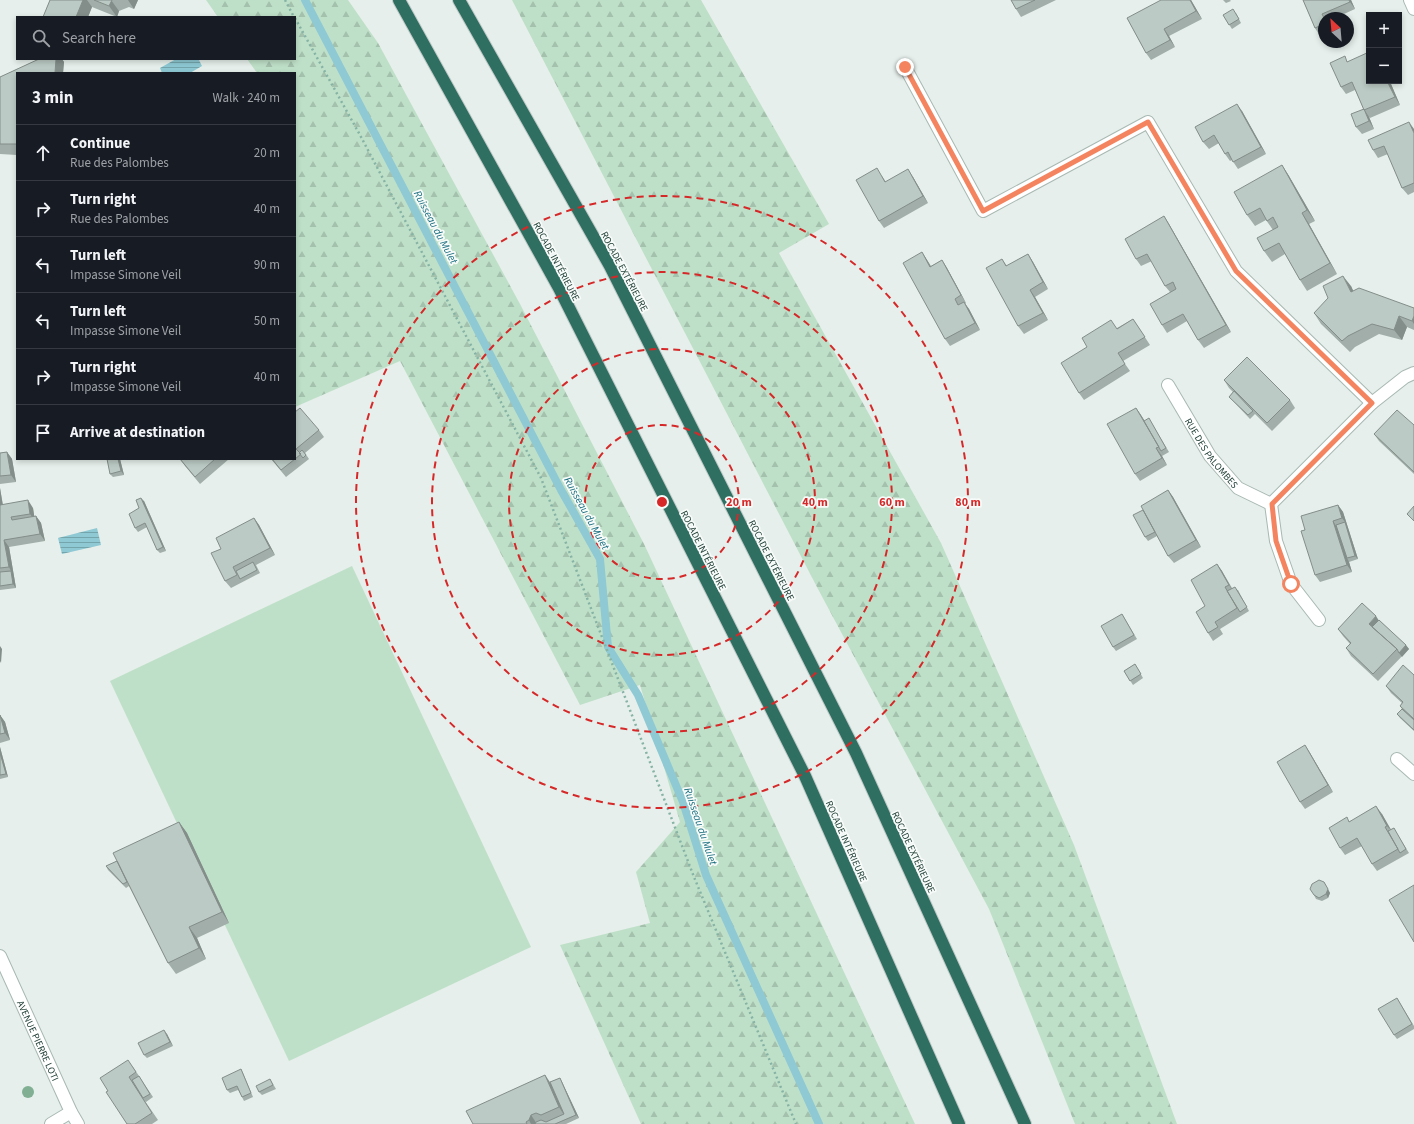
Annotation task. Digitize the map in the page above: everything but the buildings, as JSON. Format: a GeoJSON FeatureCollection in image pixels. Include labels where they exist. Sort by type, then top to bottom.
{"type":"FeatureCollection","features":[{"type":"Feature","properties":{"kind":"highway","name":"ROCADE INTÉRIEURE"},"geometry":{"type":"LineString","coordinates":[[399,0],[559,288],[801,769],[959,1124]]}},
{"type":"Feature","properties":{"kind":"highway","name":"ROCADE EXTÉRIEURE"},"geometry":{"type":"LineString","coordinates":[[459,0],[610,266],[848,739],[1025,1124]]}},
{"type":"Feature","properties":{"kind":"street"},"geometry":{"type":"LineString","coordinates":[[1410,0],[1414,10]]}},
{"type":"Feature","properties":{"kind":"street"},"geometry":{"type":"LineString","coordinates":[[905,67],[983,211],[1148,122],[1236,271],[1372,403]]}},
{"type":"Feature","properties":{"kind":"street"},"geometry":{"type":"LineString","coordinates":[[1319,620],[1291,584],[1276,541],[1272,504],[1372,403],[1405,377],[1414,373]]}},
{"type":"Feature","properties":{"kind":"street","name":"RUE DES PALOMBES"},"geometry":{"type":"LineString","coordinates":[[1168,385],[1210,456],[1238,488],[1272,504]]}},
{"type":"Feature","properties":{"kind":"street"},"geometry":{"type":"LineString","coordinates":[[1397,759],[1414,774]]}},
{"type":"Feature","properties":{"kind":"street","name":"AVENUE PIERRE LOTI"},"geometry":{"type":"LineString","coordinates":[[0,956],[70,1112],[78,1124]]}},
{"type":"Feature","properties":{"kind":"street"},"geometry":{"type":"LineString","coordinates":[[51,1124],[70,1112]]}},
{"type":"Feature","properties":{"kind":"path"},"geometry":{"type":"LineString","coordinates":[[285,0],[294,16]]}},
{"type":"Feature","properties":{"kind":"path"},"geometry":{"type":"LineString","coordinates":[[296,19],[360,135],[541,478],[694,877],[796,1124]]}},
{"type":"Feature","properties":{"kind":"green space"},"geometry":{"type":"Polygon","coordinates":[[[206,0],[348,0],[378,43],[520,304],[644,544],[915,1124],[641,1124],[560,945],[650,923],[636,872],[680,822],[640,685],[580,705],[400,361],[296,407],[296,72],[256,72],[248,60],[296,60],[296,16],[217,16],[206,0]]]}},
{"type":"Feature","properties":{"kind":"green space"},"geometry":{"type":"Polygon","coordinates":[[[512,0],[701,0],[829,224],[779,253],[941,543],[1074,845],[1177,1124],[1075,1124],[989,909],[818,589],[512,0]]]}},
{"type":"Feature","properties":{"kind":"green space"},"geometry":{"type":"Polygon","coordinates":[[[352,566],[531,947],[289,1061],[110,681],[352,566]]]}},
{"type":"Feature","properties":{"kind":"water"},"geometry":{"type":"Polygon","coordinates":[[[174,60],[199,60],[202,66],[192,72],[162,72],[160,68],[174,60]]]}},
{"type":"Feature","properties":{"kind":"water"},"geometry":{"type":"Polygon","coordinates":[[[97,528],[101,545],[62,554],[58,538],[97,528]]]}},
{"type":"Feature","properties":{"kind":"waterway","name":"Ruisseau du Mulet"},"geometry":{"type":"LineString","coordinates":[[305,0],[561,490],[600,559],[608,647],[638,695],[683,802],[706,875],[819,1124]]}},
{"type":"Feature","properties":{"kind":"route"},"geometry":{"type":"LineString","coordinates":[[905,67],[983,211],[1148,122],[1236,271],[1372,403],[1272,504],[1276,541],[1291,584]]}}]}
